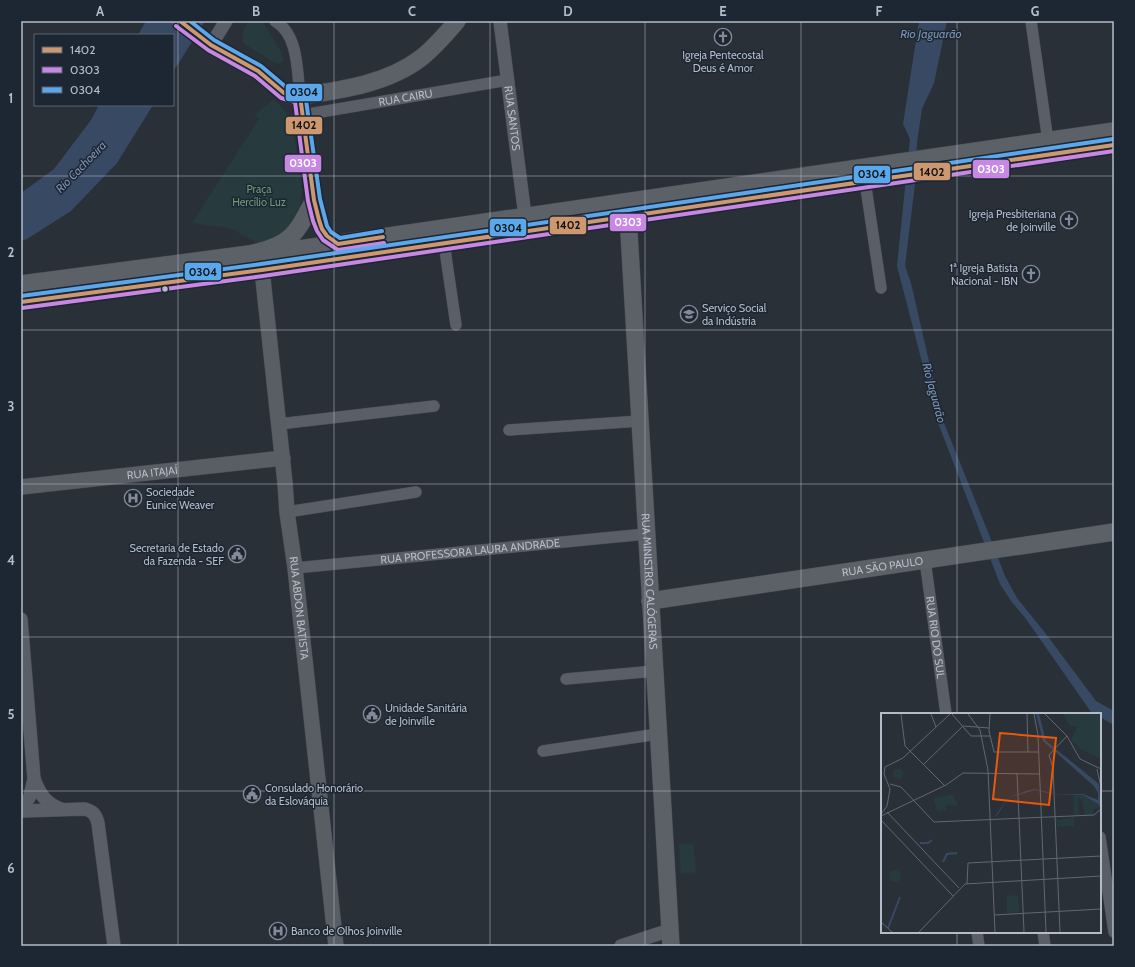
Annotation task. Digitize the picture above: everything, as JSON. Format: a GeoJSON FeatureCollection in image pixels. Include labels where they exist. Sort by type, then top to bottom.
{"type":"FeatureCollection","features":[{"type":"Feature","properties":{"kind":"main road"},"geometry":{"type":"LineString","coordinates":[[180,21],[207,42],[258,71],[278,89],[293,96],[345,89],[375,81],[400,71],[420,59],[435,46],[457,21]]}},
{"type":"Feature","properties":{"kind":"main road"},"geometry":{"type":"LineString","coordinates":[[300,96],[314,200],[322,229],[326,236],[338,244]]}},
{"type":"Feature","properties":{"kind":"main road"},"geometry":{"type":"LineString","coordinates":[[927,166],[1048,141],[1114,131]]}},
{"type":"Feature","properties":{"kind":"main road"},"geometry":{"type":"LineString","coordinates":[[262,270],[290,252],[525,216],[927,166],[1114,145]]}},
{"type":"Feature","properties":{"kind":"main road"},"geometry":{"type":"LineString","coordinates":[[21,302],[262,270],[865,181],[898,170]]}},
{"type":"Feature","properties":{"kind":"main road"},"geometry":{"type":"LineString","coordinates":[[21,284],[249,254],[274,248],[291,238],[302,223],[314,200]]}},
{"type":"Feature","properties":{"kind":"main road","name":"RUA MINISTRO CALÓGERAS"},"geometry":{"type":"LineString","coordinates":[[628,216],[670,938]]}},
{"type":"Feature","properties":{"kind":"main road"},"geometry":{"type":"LineString","coordinates":[[249,254],[259,264],[262,270]]}},
{"type":"Feature","properties":{"kind":"main road","name":"RUA ABDON BATISTA"},"geometry":{"type":"LineString","coordinates":[[262,270],[283,458],[287,512],[295,568],[336,946]]}},
{"type":"Feature","properties":{"kind":"main road","name":"RUA ITAJAÍ"},"geometry":{"type":"LineString","coordinates":[[21,487],[283,458]]}},
{"type":"Feature","properties":{"kind":"main road","name":"RUA SÃO PAULO"},"geometry":{"type":"LineString","coordinates":[[650,601],[1114,532]]}},
{"type":"Feature","properties":{"kind":"street"},"geometry":{"type":"LineString","coordinates":[[207,42],[226,21]]}},
{"type":"Feature","properties":{"kind":"street"},"geometry":{"type":"LineString","coordinates":[[275,21],[286,30],[292,40],[300,96]]}},
{"type":"Feature","properties":{"kind":"street","name":"RUA SANTOS"},"geometry":{"type":"LineString","coordinates":[[500,21],[525,216]]}},
{"type":"Feature","properties":{"kind":"street"},"geometry":{"type":"LineString","coordinates":[[1031,21],[1048,141]]}},
{"type":"Feature","properties":{"kind":"street","name":"RUA CAIRU"},"geometry":{"type":"LineString","coordinates":[[302,115],[508,80]]}},
{"type":"Feature","properties":{"kind":"street"},"geometry":{"type":"LineString","coordinates":[[865,181],[881,288]]}},
{"type":"Feature","properties":{"kind":"street"},"geometry":{"type":"LineString","coordinates":[[444,243],[456,325]]}},
{"type":"Feature","properties":{"kind":"street"},"geometry":{"type":"LineString","coordinates":[[279,424],[434,406]]}},
{"type":"Feature","properties":{"kind":"street"},"geometry":{"type":"LineString","coordinates":[[509,430],[640,422]]}},
{"type":"Feature","properties":{"kind":"street"},"geometry":{"type":"LineString","coordinates":[[287,512],[416,492]]}},
{"type":"Feature","properties":{"kind":"street","name":"RUA PROFESSORA LAURA ANDRADE"},"geometry":{"type":"LineString","coordinates":[[295,568],[646,534]]}},
{"type":"Feature","properties":{"kind":"street","name":"RUA RIO DO SUL"},"geometry":{"type":"LineString","coordinates":[[925,560],[946,713]]}},
{"type":"Feature","properties":{"kind":"street"},"geometry":{"type":"LineString","coordinates":[[21,619],[34,779],[38,790],[47,802],[53,806],[63,809]]}},
{"type":"Feature","properties":{"kind":"street"},"geometry":{"type":"LineString","coordinates":[[566,679],[654,671]]}},
{"type":"Feature","properties":{"kind":"street"},"geometry":{"type":"LineString","coordinates":[[543,751],[658,734]]}},
{"type":"Feature","properties":{"kind":"street"},"geometry":{"type":"LineString","coordinates":[[21,811],[30,796],[34,779]]}},
{"type":"Feature","properties":{"kind":"street"},"geometry":{"type":"LineString","coordinates":[[21,811],[86,809],[91,810],[95,814],[98,823],[114,946]]}},
{"type":"Feature","properties":{"kind":"street"},"geometry":{"type":"LineString","coordinates":[[1101,844],[1114,932]]}},
{"type":"Feature","properties":{"kind":"street"},"geometry":{"type":"LineString","coordinates":[[977,933],[979,946]]}},
{"type":"Feature","properties":{"kind":"street"},"geometry":{"type":"LineString","coordinates":[[1043,933],[1045,946]]}},
{"type":"Feature","properties":{"kind":"street"},"geometry":{"type":"LineString","coordinates":[[621,946],[670,938]]}},
{"type":"Feature","properties":{"kind":"green space"},"geometry":{"type":"Polygon","coordinates":[[[249,21],[260,21],[264,24],[281,51],[283,60],[281,63],[275,63],[243,43],[243,31],[249,21]]]}},
{"type":"Feature","properties":{"kind":"green space","name":"Praça Hercílio Luz"},"geometry":{"type":"Polygon","coordinates":[[[274,99],[292,119],[302,189],[300,206],[287,229],[273,240],[258,243],[230,228],[192,223],[259,119],[255,115],[274,99]]]}},
{"type":"Feature","properties":{"kind":"green space"},"geometry":{"type":"Polygon","coordinates":[[[693,843],[696,872],[681,874],[679,844],[693,843]]]}},
{"type":"Feature","properties":{"kind":"water"},"geometry":{"type":"Polygon","coordinates":[[[146,21],[205,21],[174,70],[174,34],[139,34],[146,21]]]}},
{"type":"Feature","properties":{"kind":"water","name":"Rio Jaguarão"},"geometry":{"type":"Polygon","coordinates":[[[919,21],[947,21],[934,83],[922,109],[917,142],[915,184],[905,266],[911,283],[942,418],[1005,576],[1017,598],[1096,701],[1114,711],[1114,725],[1101,718],[1101,713],[1091,712],[1000,584],[937,420],[897,266],[910,139],[903,124],[919,21]]]}},
{"type":"Feature","properties":{"kind":"water","name":"Rio Cachoeira"},"geometry":{"type":"Polygon","coordinates":[[[98,106],[152,106],[117,163],[71,211],[27,239],[21,241],[21,193],[54,169],[91,120],[98,106]]]}},
{"type":"Feature","properties":{"kind":"transit line","name":"1402"},"geometry":{"type":"LineString","coordinates":[[180,21],[211,45],[258,71],[284,93],[293,96],[300,96],[314,200],[322,229],[327,236],[338,244],[383,237]]}},
{"type":"Feature","properties":{"kind":"transit line","name":"0304"},"geometry":{"type":"LineString","coordinates":[[190,21],[214,40],[261,66],[287,88],[302,90],[305,93],[320,199],[327,226],[331,232],[340,238],[382,231]]}},
{"type":"Feature","properties":{"kind":"transit line","name":"0303"},"geometry":{"type":"LineString","coordinates":[[176,26],[208,50],[255,76],[281,98],[295,102],[308,201],[313,221],[323,240],[338,250],[384,243]]}},
{"type":"Feature","properties":{"kind":"transit line","name":"0304"},"geometry":{"type":"LineString","coordinates":[[21,296],[261,264],[1113,139]]}},
{"type":"Feature","properties":{"kind":"transit line","name":"1402"},"geometry":{"type":"LineString","coordinates":[[21,302],[262,270],[1114,145]]}},
{"type":"Feature","properties":{"kind":"transit line","name":"0303"},"geometry":{"type":"LineString","coordinates":[[22,308],[263,276],[1114,151]]}},
{"type":"Feature","properties":{"kind":"place","name":"Igreja Pentecostal Deus é Amor"},"geometry":{"type":"Point","coordinates":[723,37]}},
{"type":"Feature","properties":{"kind":"place","name":"Igreja Presbiteriana de Joinville"},"geometry":{"type":"Point","coordinates":[1069,220]}},
{"type":"Feature","properties":{"kind":"place","name":"1ª Igreja Batista Nacional - IBN"},"geometry":{"type":"Point","coordinates":[1031,274]}},
{"type":"Feature","properties":{"kind":"place","name":"Serviço Social da Indústria"},"geometry":{"type":"Point","coordinates":[689,314]}},
{"type":"Feature","properties":{"kind":"place","name":"Sociedade Eunice Weaver"},"geometry":{"type":"Point","coordinates":[133,498]}},
{"type":"Feature","properties":{"kind":"place","name":"Secretaria de Estado da Fazenda - SEF"},"geometry":{"type":"Point","coordinates":[237,554]}},
{"type":"Feature","properties":{"kind":"place","name":"Unidade Sanitária de Joinville"},"geometry":{"type":"Point","coordinates":[372,714]}},
{"type":"Feature","properties":{"kind":"place","name":"Consulado Honorário da Eslováquia"},"geometry":{"type":"Point","coordinates":[252,794]}},
{"type":"Feature","properties":{"kind":"place","name":"Banco de Olhos Joinville"},"geometry":{"type":"Point","coordinates":[278,931]}}]}
